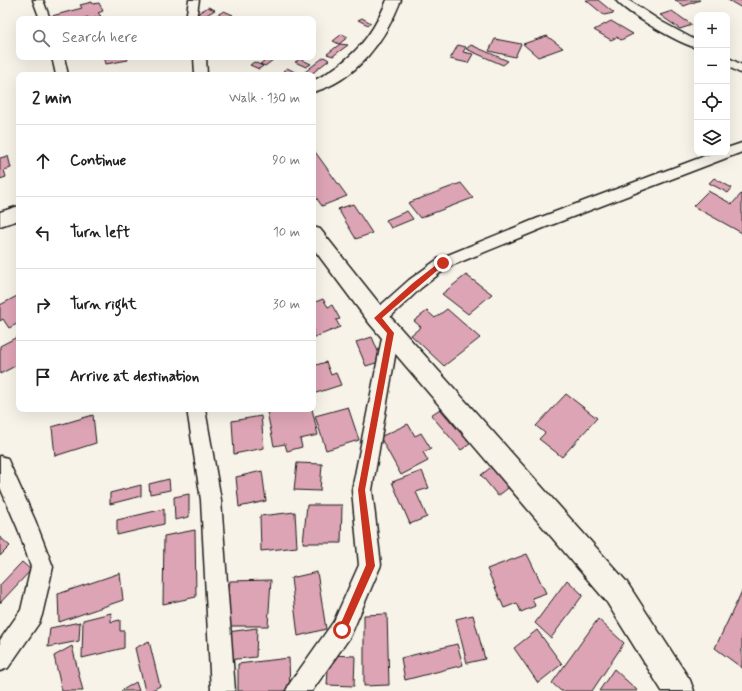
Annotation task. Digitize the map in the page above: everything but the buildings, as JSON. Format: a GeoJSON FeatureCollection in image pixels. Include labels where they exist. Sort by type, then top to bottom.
{"type":"FeatureCollection","features":[{"type":"Feature","properties":{"kind":"street"},"geometry":{"type":"LineString","coordinates":[[38,0],[44,16]]}},
{"type":"Feature","properties":{"kind":"street"},"geometry":{"type":"LineString","coordinates":[[191,16],[194,0]]}},
{"type":"Feature","properties":{"kind":"street"},"geometry":{"type":"LineString","coordinates":[[316,85],[345,69],[370,46],[386,22],[394,0]]}},
{"type":"Feature","properties":{"kind":"street"},"geometry":{"type":"LineString","coordinates":[[621,0],[670,32],[694,44]]}},
{"type":"Feature","properties":{"kind":"street"},"geometry":{"type":"LineString","coordinates":[[59,60],[61,72]]}},
{"type":"Feature","properties":{"kind":"street"},"geometry":{"type":"LineString","coordinates":[[200,60],[201,72]]}},
{"type":"Feature","properties":{"kind":"street"},"geometry":{"type":"LineString","coordinates":[[730,63],[742,70]]}},
{"type":"Feature","properties":{"kind":"street"},"geometry":{"type":"LineString","coordinates":[[730,152],[742,147]]}},
{"type":"Feature","properties":{"kind":"street"},"geometry":{"type":"LineString","coordinates":[[298,691],[342,630],[370,566],[362,490],[384,325],[415,284],[443,263],[542,223],[718,156]]}},
{"type":"Feature","properties":{"kind":"street"},"geometry":{"type":"LineString","coordinates":[[0,219],[16,214]]}},
{"type":"Feature","properties":{"kind":"street"},"geometry":{"type":"LineString","coordinates":[[316,238],[384,325],[616,591],[679,691]]}},
{"type":"Feature","properties":{"kind":"street"},"geometry":{"type":"LineString","coordinates":[[196,412],[211,500],[223,691]]}},
{"type":"Feature","properties":{"kind":"street"},"geometry":{"type":"LineString","coordinates":[[0,465],[28,527],[42,567],[31,615],[0,660]]}},
{"type":"Feature","properties":{"kind":"route"},"geometry":{"type":"LineString","coordinates":[[342,630],[370,566],[362,490],[391,333],[378,318],[415,284],[443,263]]}}]}
